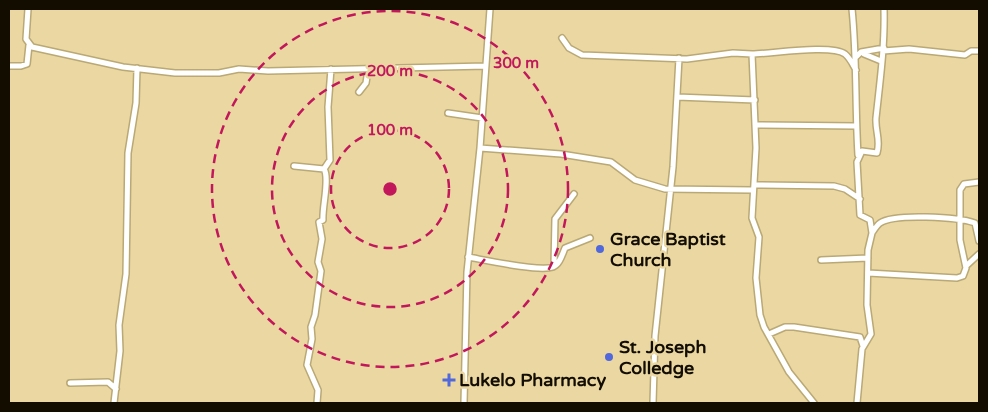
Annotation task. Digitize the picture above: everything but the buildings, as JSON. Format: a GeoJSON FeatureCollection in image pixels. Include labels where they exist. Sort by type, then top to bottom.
{"type":"FeatureCollection","features":[{"type":"Feature","properties":{"kind":"street"},"geometry":{"type":"LineString","coordinates":[[9,66],[27,64],[29,45],[26,39],[28,9]]}},
{"type":"Feature","properties":{"kind":"street"},"geometry":{"type":"LineString","coordinates":[[464,403],[468,257],[480,148],[490,9]]}},
{"type":"Feature","properties":{"kind":"street"},"geometry":{"type":"LineString","coordinates":[[852,9],[856,58],[856,126],[860,216],[870,220],[872,233],[868,258],[867,313],[870,334],[863,346]]}},
{"type":"Feature","properties":{"kind":"street"},"geometry":{"type":"LineString","coordinates":[[858,156],[865,150],[874,154],[878,151],[879,138],[876,118],[881,61],[884,50],[884,9]]}},
{"type":"Feature","properties":{"kind":"street"},"geometry":{"type":"LineString","coordinates":[[562,38],[570,48],[582,55],[649,59],[687,59],[733,53],[771,54],[803,50],[836,51],[846,55],[856,70]]}},
{"type":"Feature","properties":{"kind":"street"},"geometry":{"type":"LineString","coordinates":[[29,45],[36,49],[67,56],[175,73],[219,73],[239,69],[268,71],[368,70],[431,66],[486,66]]}},
{"type":"Feature","properties":{"kind":"street"},"geometry":{"type":"LineString","coordinates":[[856,58],[861,52],[884,50],[910,49],[965,55],[971,51],[979,51]]}},
{"type":"Feature","properties":{"kind":"street"},"geometry":{"type":"LineString","coordinates":[[861,52],[881,61]]}},
{"type":"Feature","properties":{"kind":"street"},"geometry":{"type":"LineString","coordinates":[[752,54],[755,100],[753,221],[759,237],[755,259],[760,316],[764,327],[789,372],[814,403]]}},
{"type":"Feature","properties":{"kind":"street"},"geometry":{"type":"LineString","coordinates":[[653,403],[655,336],[669,189],[673,167],[679,58]]}},
{"type":"Feature","properties":{"kind":"street"},"geometry":{"type":"LineString","coordinates":[[114,403],[120,348],[119,325],[126,274],[128,153],[136,102],[137,68]]}},
{"type":"Feature","properties":{"kind":"street"},"geometry":{"type":"LineString","coordinates":[[324,169],[330,160],[328,107],[331,69]]}},
{"type":"Feature","properties":{"kind":"street"},"geometry":{"type":"LineString","coordinates":[[360,92],[366,83],[368,70]]}},
{"type":"Feature","properties":{"kind":"street"},"geometry":{"type":"LineString","coordinates":[[677,97],[755,100]]}},
{"type":"Feature","properties":{"kind":"street"},"geometry":{"type":"LineString","coordinates":[[448,113],[482,118]]}},
{"type":"Feature","properties":{"kind":"street"},"geometry":{"type":"LineString","coordinates":[[755,125],[856,126]]}},
{"type":"Feature","properties":{"kind":"street"},"geometry":{"type":"LineString","coordinates":[[480,148],[560,154],[611,162],[636,180],[656,188],[834,186],[845,189],[860,199]]}},
{"type":"Feature","properties":{"kind":"street"},"geometry":{"type":"LineString","coordinates":[[294,166],[324,169]]}},
{"type":"Feature","properties":{"kind":"street"},"geometry":{"type":"LineString","coordinates":[[317,403],[318,390],[307,365],[312,339],[311,327],[315,314],[321,271],[318,257],[322,239],[319,222],[323,220],[322,206],[326,183],[324,169]]}},
{"type":"Feature","properties":{"kind":"street"},"geometry":{"type":"LineString","coordinates":[[966,266],[961,248],[960,187],[964,184],[979,182]]}},
{"type":"Feature","properties":{"kind":"street"},"geometry":{"type":"LineString","coordinates":[[554,266],[555,219],[574,194]]}},
{"type":"Feature","properties":{"kind":"street"},"geometry":{"type":"LineString","coordinates":[[872,233],[880,223],[901,217],[960,220],[976,224],[979,241]]}},
{"type":"Feature","properties":{"kind":"street"},"geometry":{"type":"LineString","coordinates":[[468,257],[539,268],[554,266],[559,262],[565,248],[590,238]]}},
{"type":"Feature","properties":{"kind":"street"},"geometry":{"type":"LineString","coordinates":[[868,273],[959,278],[964,273],[966,266],[979,254]]}},
{"type":"Feature","properties":{"kind":"street"},"geometry":{"type":"LineString","coordinates":[[821,260],[868,258]]}},
{"type":"Feature","properties":{"kind":"street"},"geometry":{"type":"LineString","coordinates":[[769,334],[785,327],[794,326],[861,338],[863,346],[857,403]]}},
{"type":"Feature","properties":{"kind":"street"},"geometry":{"type":"LineString","coordinates":[[70,383],[108,382],[116,389]]}},
{"type":"Feature","properties":{"kind":"place","name":"Grace Baptist Church"},"geometry":{"type":"Point","coordinates":[600,249]}},
{"type":"Feature","properties":{"kind":"place","name":"St. Joseph Colledge"},"geometry":{"type":"Point","coordinates":[609,357]}},
{"type":"Feature","properties":{"kind":"place","name":"Lukelo Pharmacy"},"geometry":{"type":"Point","coordinates":[449,380]}}]}
